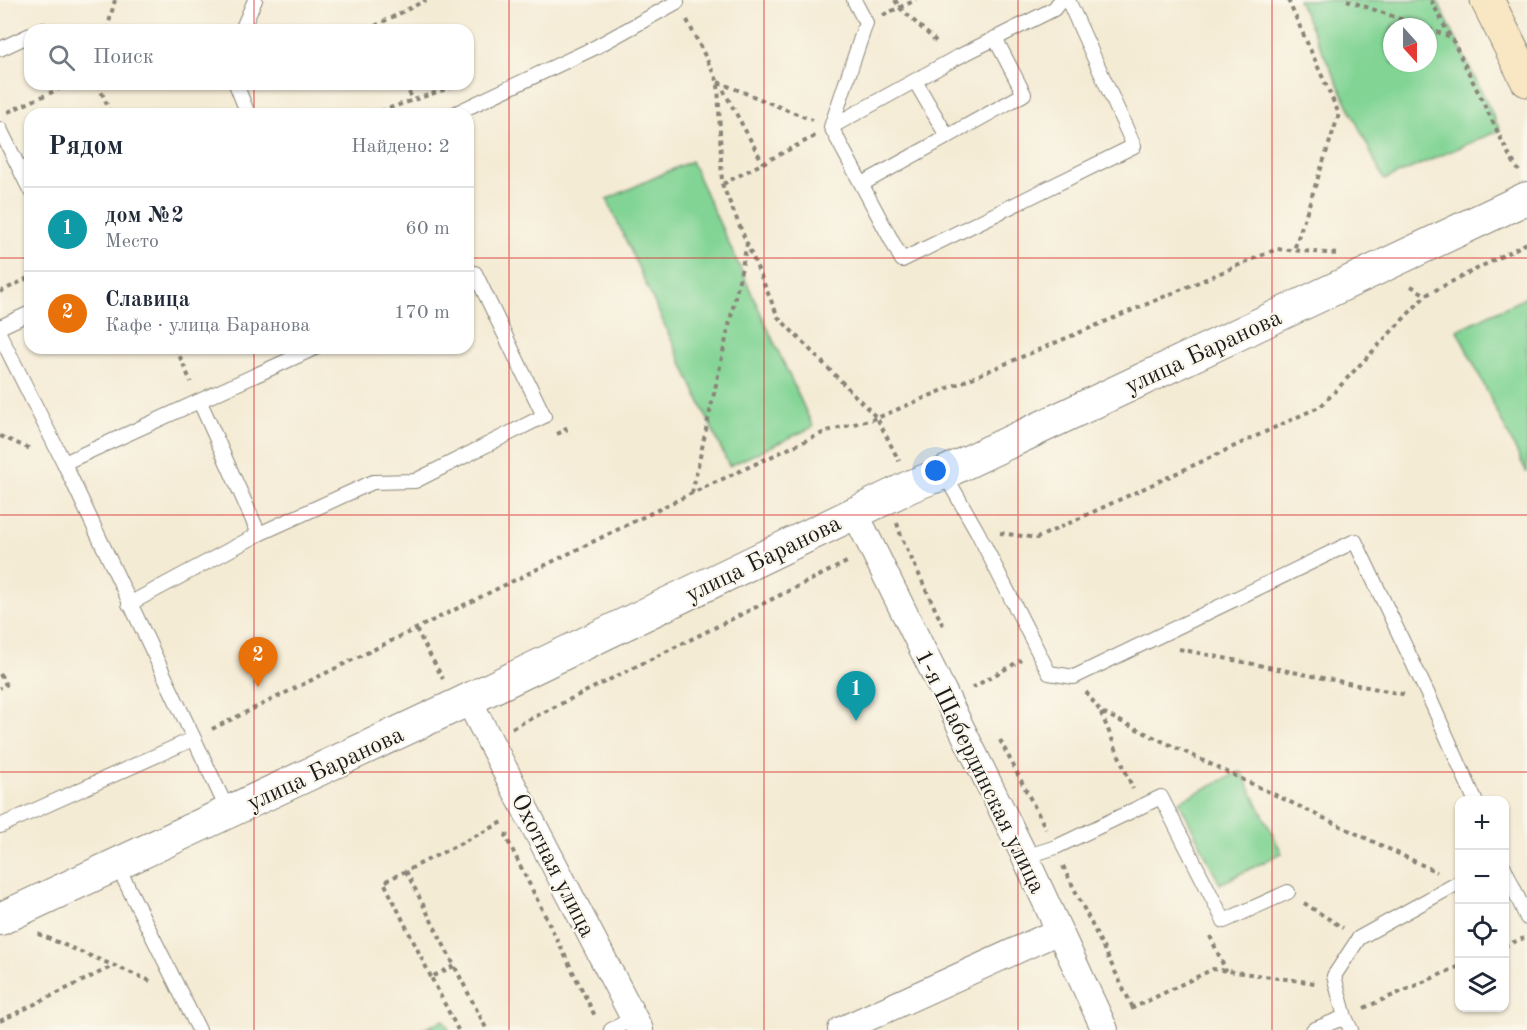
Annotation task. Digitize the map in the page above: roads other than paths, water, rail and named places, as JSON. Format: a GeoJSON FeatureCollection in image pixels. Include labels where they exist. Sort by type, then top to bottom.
{"type":"FeatureCollection","features":[{"type":"Feature","properties":{"kind":"main road"},"geometry":{"type":"LineString","coordinates":[[1487,0],[1527,80]]}},
{"type":"Feature","properties":{"kind":"street","name":"улица Баранова"},"geometry":{"type":"LineString","coordinates":[[1,919],[229,813],[911,486],[944,473],[1525,188]]}},
{"type":"Feature","properties":{"kind":"street","name":"1-я Шабердинская улица"},"geometry":{"type":"LineString","coordinates":[[855,513],[1025,857],[1104,1027]]}},
{"type":"Feature","properties":{"kind":"street","name":"Охотная улица"},"geometry":{"type":"LineString","coordinates":[[468,699],[637,1024]]}},
{"type":"Feature","properties":{"kind":"street"},"geometry":{"type":"LineString","coordinates":[[841,1030],[1059,931]]}},
{"type":"Feature","properties":{"kind":"lane"},"geometry":{"type":"LineString","coordinates":[[245,24],[255,0]]}},
{"type":"Feature","properties":{"kind":"lane"},"geometry":{"type":"LineString","coordinates":[[854,0],[866,23],[831,127],[902,260],[1134,146],[1068,0]]}},
{"type":"Feature","properties":{"kind":"lane"},"geometry":{"type":"LineString","coordinates":[[831,127],[954,59],[1054,9],[1061,0]]}},
{"type":"Feature","properties":{"kind":"lane"},"geometry":{"type":"LineString","coordinates":[[467,108],[594,48],[677,1]]}},
{"type":"Feature","properties":{"kind":"lane"},"geometry":{"type":"LineString","coordinates":[[0,49],[24,38]]}},
{"type":"Feature","properties":{"kind":"lane"},"geometry":{"type":"LineString","coordinates":[[862,184],[1024,94],[995,38]]}},
{"type":"Feature","properties":{"kind":"lane"},"geometry":{"type":"LineString","coordinates":[[915,81],[947,136]]}},
{"type":"Feature","properties":{"kind":"lane"},"geometry":{"type":"LineString","coordinates":[[238,90],[246,108]]}},
{"type":"Feature","properties":{"kind":"lane"},"geometry":{"type":"LineString","coordinates":[[0,129],[24,178]]}},
{"type":"Feature","properties":{"kind":"lane"},"geometry":{"type":"LineString","coordinates":[[129,604],[259,534],[373,482],[415,481],[544,416],[474,274]]}},
{"type":"Feature","properties":{"kind":"lane"},"geometry":{"type":"LineString","coordinates":[[0,327],[24,316]]}},
{"type":"Feature","properties":{"kind":"lane"},"geometry":{"type":"LineString","coordinates":[[0,335],[64,463],[229,813]]}},
{"type":"Feature","properties":{"kind":"lane"},"geometry":{"type":"LineString","coordinates":[[64,463],[302,354]]}},
{"type":"Feature","properties":{"kind":"lane"},"geometry":{"type":"LineString","coordinates":[[200,402],[259,534]]}},
{"type":"Feature","properties":{"kind":"lane"},"geometry":{"type":"LineString","coordinates":[[944,473],[977,531],[1049,673],[1074,677],[1355,541],[1430,699],[1473,796]]}},
{"type":"Feature","properties":{"kind":"lane"},"geometry":{"type":"LineString","coordinates":[[0,826],[193,739]]}},
{"type":"Feature","properties":{"kind":"lane"},"geometry":{"type":"LineString","coordinates":[[1025,857],[1056,847],[1161,797],[1224,921],[1287,892]]}},
{"type":"Feature","properties":{"kind":"lane"},"geometry":{"type":"LineString","coordinates":[[117,865],[198,1030]]}},
{"type":"Feature","properties":{"kind":"lane"},"geometry":{"type":"LineString","coordinates":[[1509,878],[1527,918]]}},
{"type":"Feature","properties":{"kind":"lane"},"geometry":{"type":"LineString","coordinates":[[1351,1030],[1345,1017],[1334,976],[1359,938],[1455,884]]}},
{"type":"Feature","properties":{"kind":"lane"},"geometry":{"type":"LineString","coordinates":[[1314,1030],[1345,1017]]}},
{"type":"Feature","properties":{"kind":"lane"},"geometry":{"type":"LineString","coordinates":[[611,1030],[637,1024]]}},
{"type":"Feature","properties":{"kind":"place","name":"Славица"},"geometry":{"type":"Point","coordinates":[258,687]}},
{"type":"Feature","properties":{"kind":"place","name":"дом №2"},"geometry":{"type":"Point","coordinates":[856,721]}}]}
